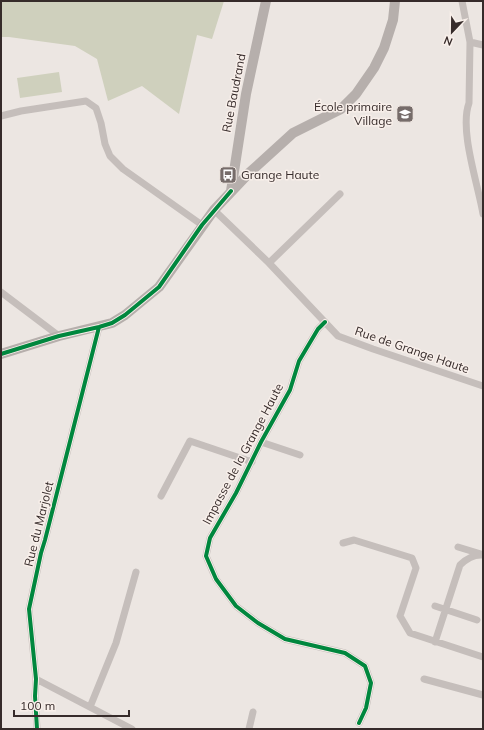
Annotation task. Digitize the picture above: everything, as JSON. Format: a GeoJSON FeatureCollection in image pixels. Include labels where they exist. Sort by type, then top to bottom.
{"type":"FeatureCollection","features":[{"type":"Feature","properties":{"kind":"street","name":"Rue Baudrand"},"geometry":{"type":"LineString","coordinates":[[231,191],[246,94],[266,1]]}},
{"type":"Feature","properties":{"kind":"street"},"geometry":{"type":"LineString","coordinates":[[1,354],[59,336],[112,323],[126,315],[159,287],[214,210],[249,173],[293,134],[341,109],[356,94],[374,68],[384,48],[393,20],[395,1]]}},
{"type":"Feature","properties":{"kind":"street"},"geometry":{"type":"LineString","coordinates":[[462,1],[470,42],[469,104],[466,112],[466,136],[483,214]]}},
{"type":"Feature","properties":{"kind":"street"},"geometry":{"type":"LineString","coordinates":[[470,42],[483,45]]}},
{"type":"Feature","properties":{"kind":"street"},"geometry":{"type":"LineString","coordinates":[[1,116],[21,111],[86,101],[96,108],[101,124],[104,144],[110,156],[123,169],[202,226]]}},
{"type":"Feature","properties":{"kind":"street"},"geometry":{"type":"LineString","coordinates":[[235,160],[249,173]]}},
{"type":"Feature","properties":{"kind":"street"},"geometry":{"type":"LineString","coordinates":[[269,263],[340,194]]}},
{"type":"Feature","properties":{"kind":"street","name":"Rue de Grange Haute"},"geometry":{"type":"LineString","coordinates":[[214,210],[269,263],[338,336],[366,347],[483,386]]}},
{"type":"Feature","properties":{"kind":"street"},"geometry":{"type":"LineString","coordinates":[[1,292],[59,336]]}},
{"type":"Feature","properties":{"kind":"street","name":"Impasse de la Grange Haute"},"geometry":{"type":"LineString","coordinates":[[325,322],[318,329],[299,362],[290,390],[210,538],[206,556],[216,579],[236,606],[258,623],[285,639],[345,653],[365,666],[371,683],[366,708],[359,722]]}},
{"type":"Feature","properties":{"kind":"street","name":"Rue du Marjolet"},"geometry":{"type":"LineString","coordinates":[[37,729],[34,696],[36,679],[30,604],[41,553],[99,327]]}},
{"type":"Feature","properties":{"kind":"street","name":"Impasse de la Grange Haute"},"geometry":{"type":"LineString","coordinates":[[161,496],[190,441],[252,462]]}},
{"type":"Feature","properties":{"kind":"street"},"geometry":{"type":"LineString","coordinates":[[261,442],[300,455]]}},
{"type":"Feature","properties":{"kind":"street"},"geometry":{"type":"LineString","coordinates":[[343,543],[354,540],[412,558],[416,568],[400,616],[410,633],[483,657]]}},
{"type":"Feature","properties":{"kind":"street"},"geometry":{"type":"LineString","coordinates":[[458,547],[482,555]]}},
{"type":"Feature","properties":{"kind":"street"},"geometry":{"type":"LineString","coordinates":[[435,642],[460,565],[466,560],[482,555]]}},
{"type":"Feature","properties":{"kind":"street"},"geometry":{"type":"LineString","coordinates":[[90,707],[116,643],[136,572]]}},
{"type":"Feature","properties":{"kind":"street"},"geometry":{"type":"LineString","coordinates":[[435,606],[476,620]]}},
{"type":"Feature","properties":{"kind":"street"},"geometry":{"type":"LineString","coordinates":[[36,679],[132,729]]}},
{"type":"Feature","properties":{"kind":"street"},"geometry":{"type":"LineString","coordinates":[[424,679],[483,695]]}},
{"type":"Feature","properties":{"kind":"street"},"geometry":{"type":"LineString","coordinates":[[249,729],[253,712]]}},
{"type":"Feature","properties":{"kind":"green space"},"geometry":{"type":"Polygon","coordinates":[[[1,1],[224,1],[212,39],[197,35],[179,114],[142,86],[108,101],[97,59],[75,46],[1,37],[1,1]]]}},
{"type":"Feature","properties":{"kind":"green space"},"geometry":{"type":"Polygon","coordinates":[[[59,72],[62,92],[20,98],[17,78],[59,72]]]}},
{"type":"Feature","properties":{"kind":"cycle path"},"geometry":{"type":"LineString","coordinates":[[1,354],[59,336],[112,323],[125,315],[159,287],[202,225],[231,191]]}},
{"type":"Feature","properties":{"kind":"cycle path"},"geometry":{"type":"LineString","coordinates":[[325,322],[318,329],[299,361],[290,390],[261,442],[236,493],[210,538],[206,556],[216,579],[236,606],[258,623],[285,639],[345,653],[365,666],[371,683],[366,708],[359,723]]}},
{"type":"Feature","properties":{"kind":"cycle path"},"geometry":{"type":"LineString","coordinates":[[37,729],[35,696],[36,679],[29,609],[41,553],[99,327]]}},
{"type":"Feature","properties":{"kind":"place","name":"École primaire Village"},"geometry":{"type":"Point","coordinates":[405,114]}},
{"type":"Feature","properties":{"kind":"place","name":"Grange Haute"},"geometry":{"type":"Point","coordinates":[228,175]}}]}
